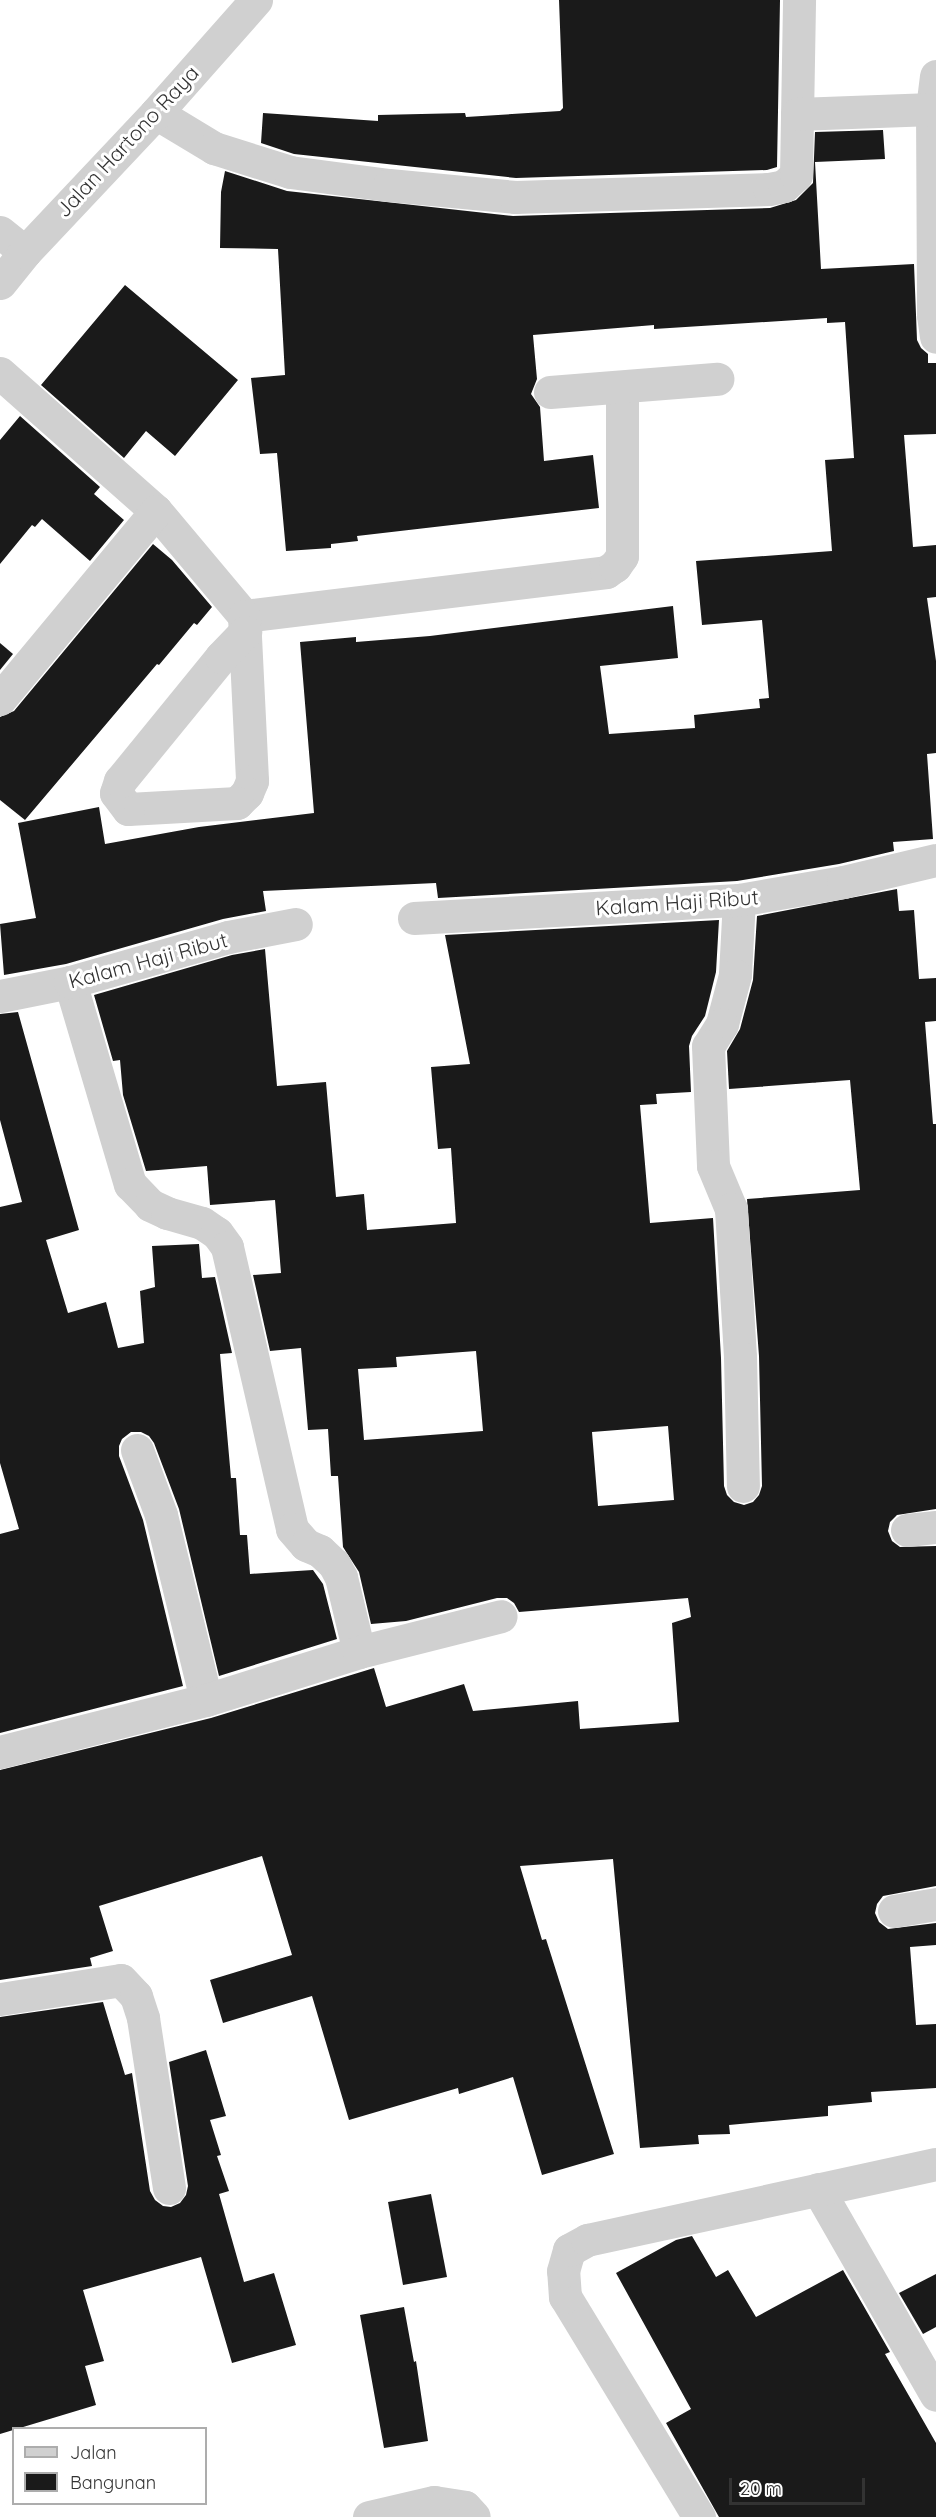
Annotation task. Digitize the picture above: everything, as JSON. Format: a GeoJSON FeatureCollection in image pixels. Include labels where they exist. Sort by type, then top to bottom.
{"type":"FeatureCollection","features":[{"type":"Feature","properties":{"kind":"street","name":"Jalan Hartono Raya"},"geometry":{"type":"LineString","coordinates":[[0,283],[13,242],[156,113],[256,0]]}},
{"type":"Feature","properties":{"kind":"street"},"geometry":{"type":"LineString","coordinates":[[156,113],[214,148],[290,172],[515,197],[769,189],[784,186],[796,175],[799,0]]}},
{"type":"Feature","properties":{"kind":"street"},"geometry":{"type":"LineString","coordinates":[[936,76],[932,109],[933,315],[936,337]]}},
{"type":"Feature","properties":{"kind":"street"},"geometry":{"type":"LineString","coordinates":[[797,114],[932,109]]}},
{"type":"Feature","properties":{"kind":"street"},"geometry":{"type":"LineString","coordinates":[[0,373],[156,511],[244,624],[252,781],[247,793],[237,803],[128,808],[116,793],[120,781],[221,657],[244,624],[606,572],[615,566],[622,556],[622,387]]}},
{"type":"Feature","properties":{"kind":"street"},"geometry":{"type":"LineString","coordinates":[[550,392],[717,378]]}},
{"type":"Feature","properties":{"kind":"street"},"geometry":{"type":"LineString","coordinates":[[0,699],[156,511]]}},
{"type":"Feature","properties":{"kind":"street","name":"Kalam Haji Ribut"},"geometry":{"type":"LineString","coordinates":[[414,918],[739,900],[843,882],[936,860]]}},
{"type":"Feature","properties":{"kind":"street"},"geometry":{"type":"LineString","coordinates":[[739,900],[735,975],[722,1024],[708,1046],[713,1166],[731,1209],[740,1356],[743,1486]]}},
{"type":"Feature","properties":{"kind":"street","name":"Kalam Haji Ribut"},"geometry":{"type":"LineString","coordinates":[[0,996],[70,982],[228,937],[296,924]]}},
{"type":"Feature","properties":{"kind":"street"},"geometry":{"type":"LineString","coordinates":[[70,982],[130,1184],[150,1205],[167,1213],[202,1223],[217,1233],[227,1247],[292,1528],[306,1545],[320,1551],[334,1564],[341,1577],[359,1652]]}},
{"type":"Feature","properties":{"kind":"street"},"geometry":{"type":"LineString","coordinates":[[137,1450],[160,1515],[206,1700]]}},
{"type":"Feature","properties":{"kind":"street"},"geometry":{"type":"LineString","coordinates":[[0,1752],[206,1700],[359,1652],[501,1616]]}},
{"type":"Feature","properties":{"kind":"street"},"geometry":{"type":"LineString","coordinates":[[894,1911],[936,1904]]}},
{"type":"Feature","properties":{"kind":"street"},"geometry":{"type":"LineString","coordinates":[[0,1999],[121,1980],[136,1996],[143,2018],[169,2188]]}},
{"type":"Feature","properties":{"kind":"street"},"geometry":{"type":"LineString","coordinates":[[699,2517],[566,2297],[562,2271],[569,2250],[587,2240],[936,2164]]}},
{"type":"Feature","properties":{"kind":"street"},"geometry":{"type":"LineString","coordinates":[[818,2189],[936,2395]]}},
{"type":"Feature","properties":{"kind":"street"},"geometry":{"type":"LineString","coordinates":[[369,2517],[434,2502],[465,2507],[474,2517]]}},
{"type":"Feature","properties":{"kind":"building"},"geometry":{"type":"Polygon","coordinates":[[[559,0],[780,0],[777,167],[767,170],[516,178],[294,154],[261,143],[263,113],[378,121],[378,115],[465,113],[466,117],[560,111],[563,108],[559,0]]]}},
{"type":"Feature","properties":{"kind":"building"},"geometry":{"type":"Polygon","coordinates":[[[883,130],[885,159],[815,162],[821,269],[914,264],[917,340],[928,354],[928,363],[936,363],[936,434],[904,435],[913,547],[936,545],[936,597],[927,598],[936,661],[936,753],[927,754],[933,839],[893,842],[894,851],[839,864],[737,881],[438,898],[436,883],[263,891],[266,911],[223,919],[66,964],[4,975],[0,924],[36,918],[18,823],[99,807],[105,844],[199,827],[314,813],[300,642],[356,637],[356,642],[430,636],[673,606],[678,658],[600,666],[609,734],[695,728],[694,715],[760,708],[759,699],[769,698],[762,620],[702,625],[696,561],[832,551],[825,460],[854,458],[845,322],[827,323],[827,318],[654,329],[654,325],[533,335],[537,379],[531,394],[540,407],[544,461],[593,455],[599,508],[357,536],[358,541],[331,544],[331,548],[286,551],[277,453],[260,454],[251,378],[285,375],[278,249],[220,248],[221,192],[225,171],[287,191],[513,216],[770,208],[796,200],[813,183],[815,132],[883,130]]]}},
{"type":"Feature","properties":{"kind":"building"},"geometry":{"type":"Polygon","coordinates":[[[125,285],[238,380],[175,456],[146,431],[124,458],[41,385],[125,285]]]}},
{"type":"Feature","properties":{"kind":"building"},"geometry":{"type":"Polygon","coordinates":[[[20,416],[100,487],[94,494],[124,520],[90,561],[42,519],[35,527],[32,525],[0,564],[0,440],[20,416]]]}},
{"type":"Feature","properties":{"kind":"building"},"geometry":{"type":"Polygon","coordinates":[[[153,544],[172,560],[212,607],[197,625],[194,623],[159,665],[157,664],[25,820],[0,800],[0,717],[14,711],[153,544]]]}},
{"type":"Feature","properties":{"kind":"building"},"geometry":{"type":"Polygon","coordinates":[[[0,643],[13,654],[0,670],[0,643]]]}},
{"type":"Feature","properties":{"kind":"building"},"geometry":{"type":"Polygon","coordinates":[[[897,889],[899,911],[914,910],[919,979],[936,978],[936,1021],[925,1022],[933,1124],[936,1124],[936,1509],[897,1515],[890,1522],[888,1531],[892,1541],[900,1547],[936,1546],[936,1886],[883,1896],[877,1904],[875,1913],[879,1922],[888,1929],[936,1923],[936,1945],[910,1947],[916,2025],[936,2024],[936,2088],[871,2092],[872,2102],[828,2106],[828,2116],[729,2125],[730,2134],[698,2135],[699,2144],[640,2148],[613,1859],[520,1866],[542,1940],[546,1939],[614,2154],[542,2175],[513,2077],[459,2094],[458,2088],[349,2120],[312,1996],[223,2023],[210,1980],[292,1955],[262,1856],[99,1906],[113,1951],[90,1958],[92,1966],[0,1980],[0,1770],[211,1718],[374,1668],[386,1707],[464,1684],[473,1711],[578,1701],[580,1729],[679,1722],[672,1623],[691,1617],[688,1598],[519,1612],[514,1603],[507,1598],[497,1598],[406,1621],[371,1624],[359,1572],[343,1547],[338,1476],[331,1476],[328,1429],[308,1430],[301,1348],[270,1351],[253,1275],[281,1273],[275,1200],[210,1205],[207,1166],[146,1171],[123,1095],[120,1060],[113,1061],[94,995],[232,955],[265,949],[277,1086],[326,1082],[336,1197],[364,1194],[367,1230],[456,1223],[451,1148],[438,1149],[431,1067],[470,1064],[445,935],[719,920],[716,972],[705,1016],[692,1036],[689,1046],[691,1092],[656,1094],[657,1104],[640,1105],[650,1223],[713,1218],[721,1358],[724,1486],[727,1495],[734,1502],[744,1505],[753,1502],[762,1486],[759,1356],[747,1199],[860,1190],[850,1080],[729,1089],[727,1051],[740,1029],[753,980],[757,916],[897,889]],[[476,1351],[396,1357],[397,1367],[358,1369],[364,1440],[483,1431],[476,1351]],[[668,1426],[592,1432],[598,1506],[674,1500],[668,1426]]]}},
{"type":"Feature","properties":{"kind":"building"},"geometry":{"type":"Polygon","coordinates":[[[18,1012],[79,1230],[46,1240],[68,1313],[106,1302],[118,1348],[144,1343],[140,1291],[155,1287],[152,1246],[199,1244],[202,1278],[215,1277],[232,1353],[220,1354],[231,1478],[236,1478],[240,1535],[247,1535],[250,1574],[313,1570],[323,1584],[337,1639],[219,1676],[179,1509],[154,1443],[149,1436],[141,1432],[131,1432],[122,1439],[119,1456],[143,1520],[183,1686],[0,1733],[0,1534],[19,1529],[0,1463],[0,1207],[22,1202],[0,1120],[0,1014],[18,1012]]]}},
{"type":"Feature","properties":{"kind":"building"},"geometry":{"type":"Polygon","coordinates":[[[103,2002],[125,2075],[132,2073],[150,2191],[155,2200],[163,2206],[171,2207],[180,2203],[186,2195],[188,2186],[169,2062],[206,2050],[226,2116],[210,2120],[221,2155],[217,2156],[229,2191],[219,2194],[244,2282],[274,2273],[296,2345],[232,2363],[201,2257],[83,2290],[104,2361],[85,2366],[96,2405],[23,2427],[12,2427],[12,2430],[0,2434],[0,2017],[103,2002]]]}},
{"type":"Feature","properties":{"kind":"building"},"geometry":{"type":"Polygon","coordinates":[[[431,2194],[447,2277],[403,2285],[388,2202],[431,2194]]]}},
{"type":"Feature","properties":{"kind":"building"},"geometry":{"type":"Polygon","coordinates":[[[692,2236],[716,2277],[728,2270],[756,2317],[843,2270],[890,2352],[885,2354],[936,2443],[936,2517],[719,2517],[666,2423],[691,2409],[616,2273],[676,2240],[692,2236]]]}},
{"type":"Feature","properties":{"kind":"building"},"geometry":{"type":"Polygon","coordinates":[[[936,2274],[936,2327],[923,2334],[899,2293],[936,2274]]]}},
{"type":"Feature","properties":{"kind":"building"},"geometry":{"type":"Polygon","coordinates":[[[404,2307],[414,2362],[416,2361],[428,2441],[384,2448],[360,2315],[404,2307]]]}}]}
